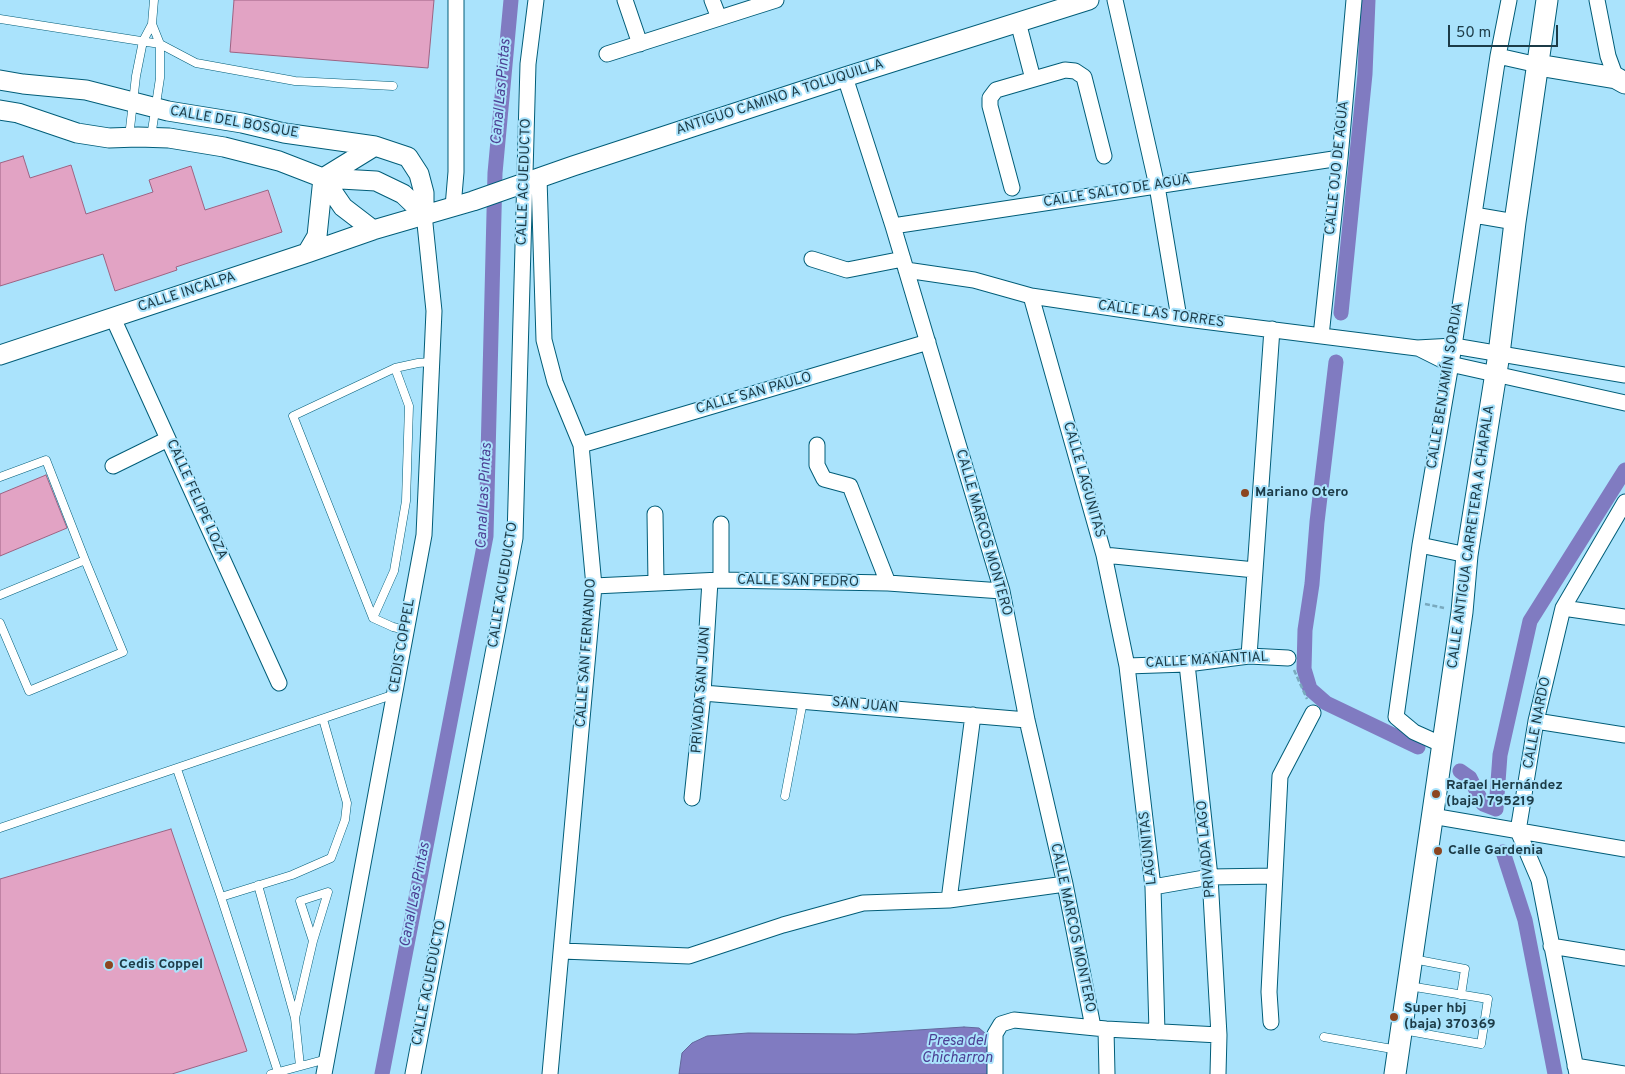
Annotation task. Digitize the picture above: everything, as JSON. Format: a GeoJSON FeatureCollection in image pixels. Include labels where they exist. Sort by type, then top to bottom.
{"type":"FeatureCollection","features":[{"type":"Feature","properties":{"kind":"main road","name":"CALLE ANTIGUA CARRETERA A CHAPALA"},"geometry":{"type":"LineString","coordinates":[[1395,1074],[1462,612],[1467,555],[1498,364],[1514,222],[1547,0]]}},
{"type":"Feature","properties":{"kind":"main road"},"geometry":{"type":"LineString","coordinates":[[1538,64],[1620,81]]}},
{"type":"Feature","properties":{"kind":"street"},"geometry":{"type":"LineString","coordinates":[[424,214],[454,207],[456,172],[456,0]]}},
{"type":"Feature","properties":{"kind":"street","name":"CALLE ACUEDUCTO"},"geometry":{"type":"LineString","coordinates":[[412,1074],[515,538],[532,181],[528,64],[536,0]]}},
{"type":"Feature","properties":{"kind":"street"},"geometry":{"type":"LineString","coordinates":[[625,0],[640,44]]}},
{"type":"Feature","properties":{"kind":"street"},"geometry":{"type":"LineString","coordinates":[[712,0],[719,18]]}},
{"type":"Feature","properties":{"kind":"street"},"geometry":{"type":"LineString","coordinates":[[607,54],[776,0]]}},
{"type":"Feature","properties":{"kind":"street","name":"ANTIGUO CAMINO A TOLUQUILLA"},"geometry":{"type":"LineString","coordinates":[[454,207],[845,77],[1089,0]]}},
{"type":"Feature","properties":{"kind":"street"},"geometry":{"type":"LineString","coordinates":[[1115,0],[1157,186],[1179,318]]}},
{"type":"Feature","properties":{"kind":"street","name":"CALLE OJO DE AGUA"},"geometry":{"type":"LineString","coordinates":[[1321,336],[1340,158],[1354,0]]}},
{"type":"Feature","properties":{"kind":"street","name":"CALLE BENJAMÍN SORDIA"},"geometry":{"type":"LineString","coordinates":[[1443,745],[1414,732],[1396,716],[1420,545],[1454,346],[1498,56],[1509,0]]}},
{"type":"Feature","properties":{"kind":"street"},"geometry":{"type":"LineString","coordinates":[[1597,0],[1608,56],[1620,81]]}},
{"type":"Feature","properties":{"kind":"street"},"geometry":{"type":"LineString","coordinates":[[1018,22],[1033,79]]}},
{"type":"Feature","properties":{"kind":"street"},"geometry":{"type":"LineString","coordinates":[[1498,56],[1538,64]]}},
{"type":"Feature","properties":{"kind":"street"},"geometry":{"type":"LineString","coordinates":[[1012,188],[990,106],[990,98],[996,90],[1065,70],[1075,71],[1084,77],[1104,156]]}},
{"type":"Feature","properties":{"kind":"street","name":"CALLE MARCOS MONTERO"},"geometry":{"type":"LineString","coordinates":[[845,77],[905,264],[1002,592],[1027,720],[1100,1028],[1106,1074]]}},
{"type":"Feature","properties":{"kind":"street","name":"CALLE DEL BOSQUE"},"geometry":{"type":"LineString","coordinates":[[0,80],[86,90],[156,108],[242,123],[284,133],[376,146],[408,157],[419,174],[424,193],[424,214]]}},
{"type":"Feature","properties":{"kind":"street","name":"CALLE DEL BOSQUE"},"geometry":{"type":"LineString","coordinates":[[0,110],[18,113],[77,133],[109,138],[169,138],[224,147],[279,161],[323,178],[376,181],[403,194],[424,214]]}},
{"type":"Feature","properties":{"kind":"street"},"geometry":{"type":"LineString","coordinates":[[323,178],[376,146]]}},
{"type":"Feature","properties":{"kind":"street","name":"CALLE SALTO DE AGUA"},"geometry":{"type":"LineString","coordinates":[[893,226],[1340,158]]}},
{"type":"Feature","properties":{"kind":"street"},"geometry":{"type":"LineString","coordinates":[[323,178],[343,207],[373,230]]}},
{"type":"Feature","properties":{"kind":"street"},"geometry":{"type":"LineString","coordinates":[[307,253],[317,236],[323,178]]}},
{"type":"Feature","properties":{"kind":"street","name":"CALLE SAN FERNANDO"},"geometry":{"type":"LineString","coordinates":[[532,181],[544,340],[555,382],[581,445],[594,586],[550,1074]]}},
{"type":"Feature","properties":{"kind":"street","name":"CALLE INCALPA"},"geometry":{"type":"LineString","coordinates":[[0,355],[424,214]]}},
{"type":"Feature","properties":{"kind":"street","name":"CEDIS COPPEL"},"geometry":{"type":"LineString","coordinates":[[325,1066],[424,535],[434,311],[424,214]]}},
{"type":"Feature","properties":{"kind":"street"},"geometry":{"type":"LineString","coordinates":[[1474,215],[1514,222]]}},
{"type":"Feature","properties":{"kind":"street","name":"CALLE LAS TORRES"},"geometry":{"type":"LineString","coordinates":[[812,259],[848,270],[905,264],[1031,296],[1179,318],[1418,348],[1454,346],[1498,364]]}},
{"type":"Feature","properties":{"kind":"street","name":"CALLE LAGUNITAS"},"geometry":{"type":"LineString","coordinates":[[1031,296],[1104,555],[1127,666]]}},
{"type":"Feature","properties":{"kind":"street","name":"CALLE FELIPE LOZA"},"geometry":{"type":"LineString","coordinates":[[113,318],[278,683]]}},
{"type":"Feature","properties":{"kind":"street"},"geometry":{"type":"LineString","coordinates":[[1249,656],[1272,329]]}},
{"type":"Feature","properties":{"kind":"street","name":"CALLE SAN PAULO"},"geometry":{"type":"LineString","coordinates":[[581,445],[928,342]]}},
{"type":"Feature","properties":{"kind":"street","name":"CALLE LAS TORRES"},"geometry":{"type":"LineString","coordinates":[[1418,348],[1450,364],[1498,364]]}},
{"type":"Feature","properties":{"kind":"street"},"geometry":{"type":"LineString","coordinates":[[1530,381],[1535,360]]}},
{"type":"Feature","properties":{"kind":"street"},"geometry":{"type":"LineString","coordinates":[[1498,364],[1535,360],[1625,375]]}},
{"type":"Feature","properties":{"kind":"street"},"geometry":{"type":"LineString","coordinates":[[1498,364],[1530,381],[1624,401]]}},
{"type":"Feature","properties":{"kind":"street"},"geometry":{"type":"LineString","coordinates":[[113,466],[168,439]]}},
{"type":"Feature","properties":{"kind":"street"},"geometry":{"type":"LineString","coordinates":[[816,445],[817,465],[824,479],[850,486],[888,583]]}},
{"type":"Feature","properties":{"kind":"street","name":"CALLE NARDO"},"geometry":{"type":"LineString","coordinates":[[1518,831],[1536,722],[1563,608],[1625,502]]}},
{"type":"Feature","properties":{"kind":"street"},"geometry":{"type":"LineString","coordinates":[[655,514],[656,583]]}},
{"type":"Feature","properties":{"kind":"street","name":"PRIVADA SAN JUAN"},"geometry":{"type":"LineString","coordinates":[[692,798],[721,524]]}},
{"type":"Feature","properties":{"kind":"street"},"geometry":{"type":"LineString","coordinates":[[1420,545],[1467,555]]}},
{"type":"Feature","properties":{"kind":"street"},"geometry":{"type":"LineString","coordinates":[[1104,555],[1255,570]]}},
{"type":"Feature","properties":{"kind":"street","name":"CALLE SAN PEDRO"},"geometry":{"type":"LineString","coordinates":[[594,586],[716,580],[888,583],[1002,592]]}},
{"type":"Feature","properties":{"kind":"street"},"geometry":{"type":"LineString","coordinates":[[1563,608],[1625,617]]}},
{"type":"Feature","properties":{"kind":"street","name":"CALLE MANANTIAL"},"geometry":{"type":"LineString","coordinates":[[1127,666],[1188,664],[1249,656],[1288,658]]}},
{"type":"Feature","properties":{"kind":"street","name":"PRIVADA LAGO"},"geometry":{"type":"LineString","coordinates":[[1188,664],[1210,877],[1219,1036],[1218,1074]]}},
{"type":"Feature","properties":{"kind":"street","name":"LAGUNITAS"},"geometry":{"type":"LineString","coordinates":[[1127,666],[1153,887],[1157,1032]]}},
{"type":"Feature","properties":{"kind":"street","name":"SAN JUAN"},"geometry":{"type":"LineString","coordinates":[[703,693],[1027,720]]}},
{"type":"Feature","properties":{"kind":"street"},"geometry":{"type":"LineString","coordinates":[[1271,1022],[1269,992],[1280,776],[1313,713]]}},
{"type":"Feature","properties":{"kind":"street"},"geometry":{"type":"LineString","coordinates":[[950,900],[973,715]]}},
{"type":"Feature","properties":{"kind":"street"},"geometry":{"type":"LineString","coordinates":[[1536,722],[1625,736]]}},
{"type":"Feature","properties":{"kind":"street"},"geometry":{"type":"LineString","coordinates":[[1432,816],[1625,849]]}},
{"type":"Feature","properties":{"kind":"street"},"geometry":{"type":"LineString","coordinates":[[1518,831],[1538,880],[1576,1070],[1625,1074]]}},
{"type":"Feature","properties":{"kind":"street"},"geometry":{"type":"LineString","coordinates":[[1153,887],[1210,877],[1274,876]]}},
{"type":"Feature","properties":{"kind":"street"},"geometry":{"type":"LineString","coordinates":[[562,951],[689,956],[783,925],[863,903],[950,900],[1065,884]]}},
{"type":"Feature","properties":{"kind":"street"},"geometry":{"type":"LineString","coordinates":[[1552,946],[1625,958]]}},
{"type":"Feature","properties":{"kind":"street"},"geometry":{"type":"LineString","coordinates":[[995,1074],[995,1034],[1001,1024],[1014,1020],[1219,1036]]}},
{"type":"Feature","properties":{"kind":"lane"},"geometry":{"type":"LineString","coordinates":[[129,138],[132,102],[143,41],[152,24],[154,0]]}},
{"type":"Feature","properties":{"kind":"lane"},"geometry":{"type":"LineString","coordinates":[[0,19],[160,44],[196,63],[295,81],[393,86]]}},
{"type":"Feature","properties":{"kind":"lane"},"geometry":{"type":"LineString","coordinates":[[151,137],[160,78],[160,44],[152,24]]}},
{"type":"Feature","properties":{"kind":"lane"},"geometry":{"type":"LineString","coordinates":[[406,630],[393,627],[373,618],[292,416],[395,368],[431,362]]}},
{"type":"Feature","properties":{"kind":"lane"},"geometry":{"type":"LineString","coordinates":[[373,618],[394,571],[406,501],[409,406],[395,368]]}},
{"type":"Feature","properties":{"kind":"lane"},"geometry":{"type":"LineString","coordinates":[[0,477],[46,460],[123,652],[29,691],[0,623]]}},
{"type":"Feature","properties":{"kind":"lane"},"geometry":{"type":"LineString","coordinates":[[0,595],[85,560]]}},
{"type":"Feature","properties":{"kind":"lane"},"geometry":{"type":"LineString","coordinates":[[0,828],[394,694]]}},
{"type":"Feature","properties":{"kind":"lane"},"geometry":{"type":"LineString","coordinates":[[785,796],[803,701]]}},
{"type":"Feature","properties":{"kind":"lane"},"geometry":{"type":"LineString","coordinates":[[220,897],[292,875],[331,858],[345,820],[347,803],[323,719]]}},
{"type":"Feature","properties":{"kind":"lane"},"geometry":{"type":"LineString","coordinates":[[177,768],[220,897],[274,1073],[300,1066],[325,1066]]}},
{"type":"Feature","properties":{"kind":"lane"},"geometry":{"type":"LineString","coordinates":[[258,884],[294,1018],[300,1066]]}},
{"type":"Feature","properties":{"kind":"lane"},"geometry":{"type":"LineString","coordinates":[[294,1018],[328,892],[300,901],[314,941]]}},
{"type":"Feature","properties":{"kind":"lane"},"geometry":{"type":"LineString","coordinates":[[1412,959],[1465,969],[1461,995]]}},
{"type":"Feature","properties":{"kind":"lane"},"geometry":{"type":"LineString","coordinates":[[1324,1037],[1481,1044],[1488,1000],[1408,986]]}},
{"type":"Feature","properties":{"kind":"path"},"geometry":{"type":"LineString","coordinates":[[1412,602],[1462,612]]}},
{"type":"Feature","properties":{"kind":"path"},"geometry":{"type":"LineString","coordinates":[[1288,658],[1313,713]]}},
{"type":"Feature","properties":{"kind":"water","name":"Presa del Chicharron"},"geometry":{"type":"Polygon","coordinates":[[[964,1027],[979,1028],[986,1034],[988,1074],[679,1074],[682,1053],[692,1043],[707,1036],[748,1033],[856,1034],[964,1027]]]}},
{"type":"Feature","properties":{"kind":"building"},"geometry":{"type":"Polygon","coordinates":[[[234,0],[434,0],[428,68],[230,52],[234,0]]]}},
{"type":"Feature","properties":{"kind":"building"},"geometry":{"type":"Polygon","coordinates":[[[23,156],[30,178],[71,165],[86,214],[153,192],[149,180],[191,166],[205,210],[268,190],[282,232],[176,267],[177,270],[115,291],[103,254],[0,286],[0,163],[23,156]]]}},
{"type":"Feature","properties":{"kind":"building"},"geometry":{"type":"Polygon","coordinates":[[[46,475],[67,528],[0,556],[0,494],[46,475]]]}},
{"type":"Feature","properties":{"kind":"building","name":"Cedis Coppel"},"geometry":{"type":"Polygon","coordinates":[[[171,829],[247,1051],[172,1074],[0,1074],[0,879],[171,829]]]}},
{"type":"Feature","properties":{"kind":"waterway","name":"Canal Las Pintas"},"geometry":{"type":"LineString","coordinates":[[382,1074],[486,536],[495,173],[511,0]]}},
{"type":"Feature","properties":{"kind":"waterway"},"geometry":{"type":"LineString","coordinates":[[1341,313],[1365,74],[1368,0]]}},
{"type":"Feature","properties":{"kind":"waterway"},"geometry":{"type":"LineString","coordinates":[[1336,362],[1317,522],[1312,584],[1305,630],[1304,669],[1310,689],[1326,703],[1418,747]]}},
{"type":"Feature","properties":{"kind":"waterway"},"geometry":{"type":"LineString","coordinates":[[1460,771],[1470,778],[1483,804],[1496,809],[1500,755],[1530,621],[1625,470]]}},
{"type":"Feature","properties":{"kind":"waterway"},"geometry":{"type":"LineString","coordinates":[[1503,852],[1525,920],[1555,1074]]}},
{"type":"Feature","properties":{"kind":"place","name":"Mariano Otero"},"geometry":{"type":"Point","coordinates":[1245,493]}},
{"type":"Feature","properties":{"kind":"place","name":"Rafael Hernández (baja) 795219"},"geometry":{"type":"Point","coordinates":[1436,794]}},
{"type":"Feature","properties":{"kind":"place","name":"Calle Gardenia"},"geometry":{"type":"Point","coordinates":[1438,851]}},
{"type":"Feature","properties":{"kind":"place","name":"Cedis Coppel"},"geometry":{"type":"Point","coordinates":[109,965]}},
{"type":"Feature","properties":{"kind":"place","name":"Super hbj (baja) 370369"},"geometry":{"type":"Point","coordinates":[1394,1017]}}]}
